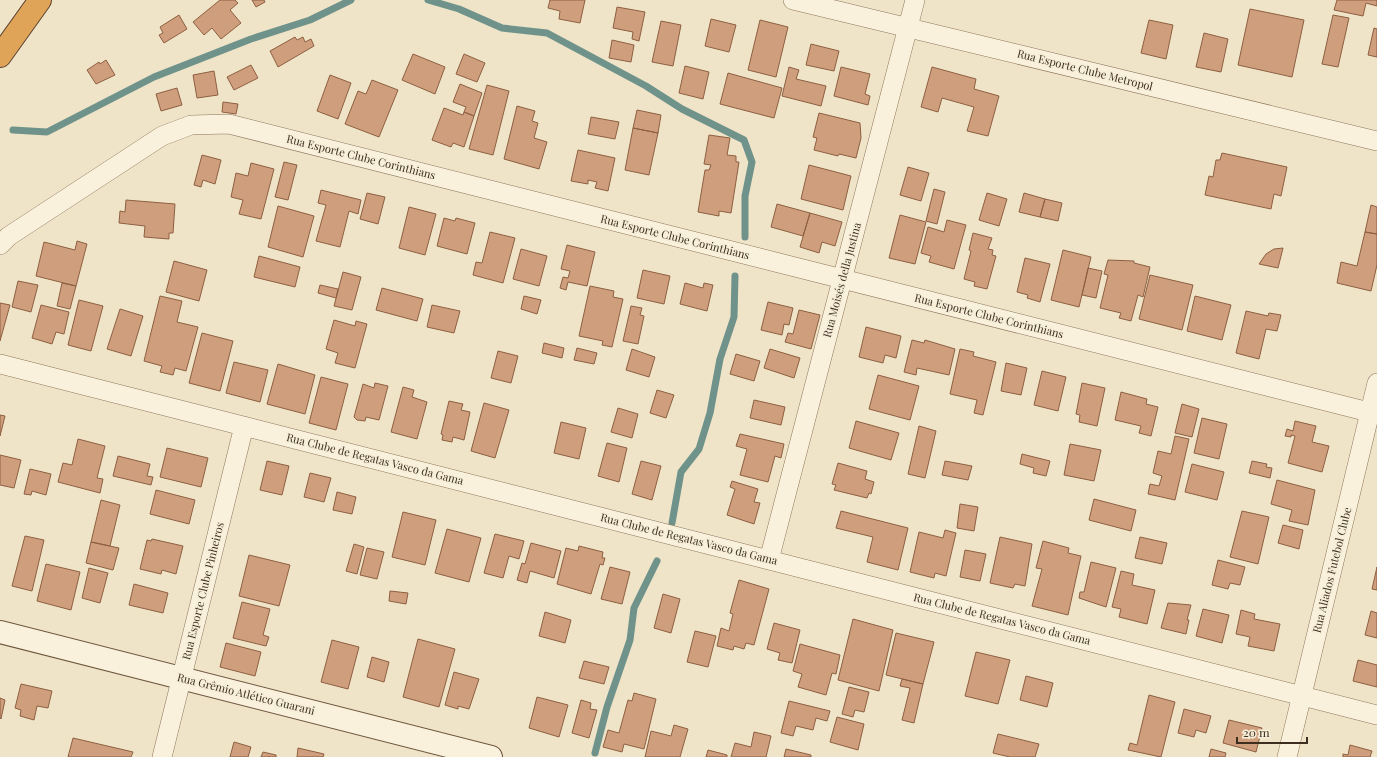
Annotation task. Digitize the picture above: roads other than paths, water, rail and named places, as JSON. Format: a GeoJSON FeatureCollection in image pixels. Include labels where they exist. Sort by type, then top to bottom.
{"type":"FeatureCollection","features":[{"type":"Feature","properties":{"kind":"highway"},"geometry":{"type":"LineString","coordinates":[[0,56],[40,0]]}},
{"type":"Feature","properties":{"kind":"street","name":"Rua Esporte Clube Metropol"},"geometry":{"type":"LineString","coordinates":[[793,0],[1377,141]]}},
{"type":"Feature","properties":{"kind":"street","name":"Rua Moisés della Justina"},"geometry":{"type":"LineString","coordinates":[[769,560],[915,0]]}},
{"type":"Feature","properties":{"kind":"street","name":"Rua Esporte Clube Corinthians"},"geometry":{"type":"LineString","coordinates":[[0,244],[9,236],[162,136],[191,125],[229,124],[1374,413]]}},
{"type":"Feature","properties":{"kind":"street","name":"Rua Clube de Regatas Vasco da Gama"},"geometry":{"type":"LineString","coordinates":[[0,364],[1377,715]]}},
{"type":"Feature","properties":{"kind":"street","name":"Rua Aliados Futebol Clube"},"geometry":{"type":"LineString","coordinates":[[1287,757],[1374,413],[1377,384]]}},
{"type":"Feature","properties":{"kind":"street","name":"Rua Esporte Clube Pinheiros"},"geometry":{"type":"LineString","coordinates":[[162,757],[244,426]]}},
{"type":"Feature","properties":{"kind":"street","name":"Rua Grêmio Atlético Guarani"},"geometry":{"type":"LineString","coordinates":[[0,632],[491,757]]}},
{"type":"Feature","properties":{"kind":"waterway"},"geometry":{"type":"LineString","coordinates":[[13,130],[47,132],[154,77],[251,39],[310,20],[351,0]]}},
{"type":"Feature","properties":{"kind":"waterway"},"geometry":{"type":"LineString","coordinates":[[428,0],[459,9],[502,28],[547,33],[646,86],[682,109],[744,140],[752,162],[745,196],[745,237]]}},
{"type":"Feature","properties":{"kind":"waterway"},"geometry":{"type":"LineString","coordinates":[[672,523],[681,472],[699,449],[710,413],[720,359],[734,317],[735,276]]}},
{"type":"Feature","properties":{"kind":"waterway"},"geometry":{"type":"LineString","coordinates":[[595,753],[607,707],[630,640],[634,608],[657,561]]}}]}
